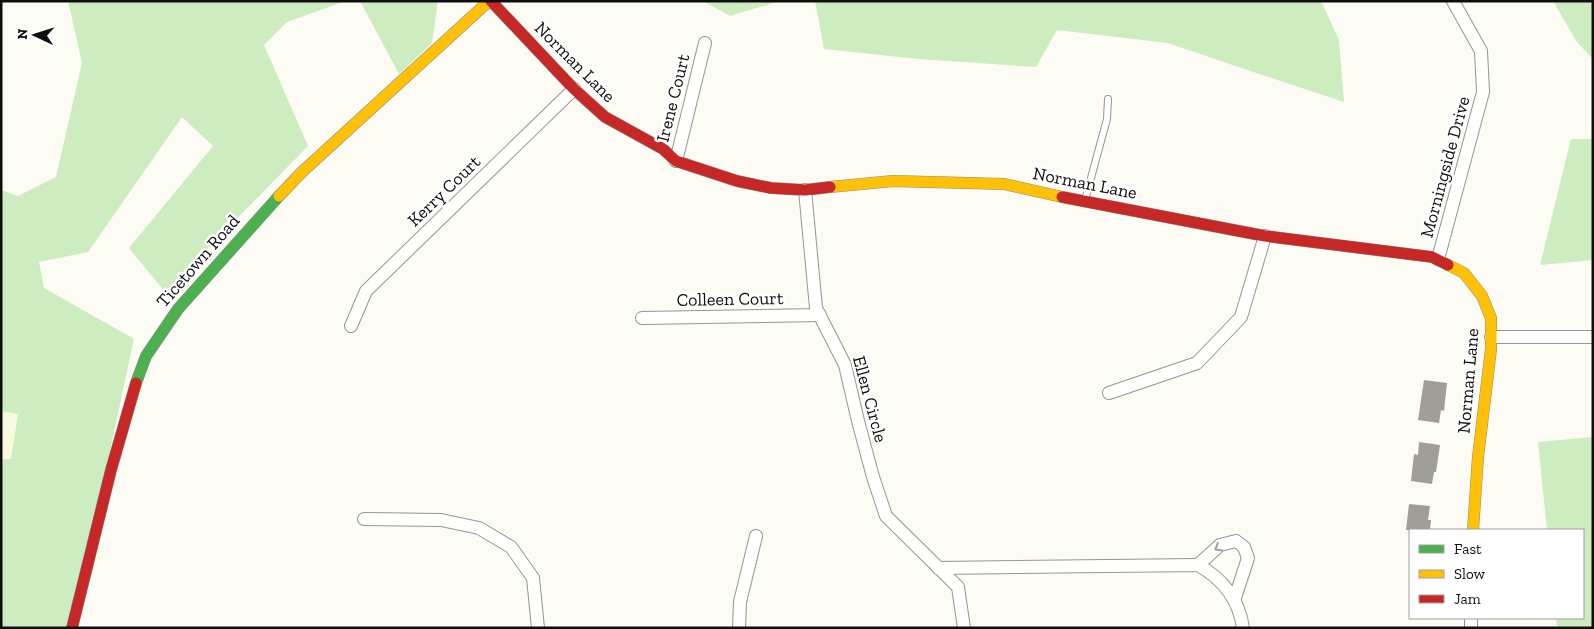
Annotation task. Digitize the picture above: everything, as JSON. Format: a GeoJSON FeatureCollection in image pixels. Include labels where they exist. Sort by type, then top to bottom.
{"type":"FeatureCollection","features":[{"type":"Feature","properties":{"kind":"street","name":"Norman Lane"},"geometry":{"type":"LineString","coordinates":[[490,1],[574,89],[605,117],[663,149],[676,161],[737,181],[771,188],[805,190],[893,181],[1004,184],[1084,202],[1265,236],[1432,257],[1464,273],[1482,296],[1491,318],[1492,349],[1478,457],[1473,529]]}},
{"type":"Feature","properties":{"kind":"street","name":"Ticetown Road"},"geometry":{"type":"LineString","coordinates":[[72,628],[128,405],[146,356],[156,340],[178,309],[302,172],[490,1]]}},
{"type":"Feature","properties":{"kind":"street","name":"Morningside Drive"},"geometry":{"type":"LineString","coordinates":[[1438,260],[1483,92],[1481,51],[1453,1]]}},
{"type":"Feature","properties":{"kind":"street","name":"Irene Court"},"geometry":{"type":"LineString","coordinates":[[676,161],[705,43]]}},
{"type":"Feature","properties":{"kind":"street","name":"Kerry Court"},"geometry":{"type":"LineString","coordinates":[[350,326],[366,291],[574,89]]}},
{"type":"Feature","properties":{"kind":"street","name":"Ellen Circle"},"geometry":{"type":"LineString","coordinates":[[805,190],[816,308],[845,365],[873,477],[886,516],[958,587],[964,628]]}},
{"type":"Feature","properties":{"kind":"street"},"geometry":{"type":"LineString","coordinates":[[1109,393],[1197,363],[1241,317],[1265,236]]}},
{"type":"Feature","properties":{"kind":"street","name":"Colleen Court"},"geometry":{"type":"LineString","coordinates":[[642,318],[820,315]]}},
{"type":"Feature","properties":{"kind":"street"},"geometry":{"type":"LineString","coordinates":[[1491,337],[1593,337]]}},
{"type":"Feature","properties":{"kind":"street"},"geometry":{"type":"LineString","coordinates":[[364,518],[442,520],[479,528],[511,547],[533,578],[538,628]]}},
{"type":"Feature","properties":{"kind":"street"},"geometry":{"type":"LineString","coordinates":[[739,628],[740,602],[756,536]]}},
{"type":"Feature","properties":{"kind":"street"},"geometry":{"type":"LineString","coordinates":[[1198,565],[1220,545],[1236,541],[1244,547],[1248,558],[1234,598]]}},
{"type":"Feature","properties":{"kind":"street"},"geometry":{"type":"LineString","coordinates":[[938,568],[1198,565],[1211,572],[1234,598],[1241,612],[1243,628]]}},
{"type":"Feature","properties":{"kind":"lane"},"geometry":{"type":"LineString","coordinates":[[1084,202],[1106,119],[1108,99]]}},
{"type":"Feature","properties":{"kind":"green space"},"geometry":{"type":"Polygon","coordinates":[[[68,1],[346,1],[287,22],[264,45],[308,146],[165,292],[129,248],[213,146],[182,117],[88,252],[39,262],[44,288],[134,339],[72,628],[1,628],[1,459],[11,459],[18,414],[1,411],[1,190],[18,196],[56,177],[82,63],[68,1]]]}},
{"type":"Feature","properties":{"kind":"green space"},"geometry":{"type":"Polygon","coordinates":[[[360,1],[438,1],[432,43],[399,74],[360,1]]]}},
{"type":"Feature","properties":{"kind":"green space"},"geometry":{"type":"Polygon","coordinates":[[[703,1],[780,1],[730,16],[703,1]]]}},
{"type":"Feature","properties":{"kind":"green space"},"geometry":{"type":"Polygon","coordinates":[[[815,1],[1321,1],[1339,40],[1344,102],[1168,43],[1057,30],[1036,67],[919,59],[824,49],[815,1]]]}},
{"type":"Feature","properties":{"kind":"green space"},"geometry":{"type":"Polygon","coordinates":[[[1553,1],[1593,1],[1593,59],[1577,42],[1553,1]]]}},
{"type":"Feature","properties":{"kind":"green space"},"geometry":{"type":"Polygon","coordinates":[[[1571,139],[1593,139],[1593,260],[1540,265],[1571,139]]]}},
{"type":"Feature","properties":{"kind":"green space"},"geometry":{"type":"Polygon","coordinates":[[[1,411],[18,414],[11,459],[1,459],[1,411]]]}},
{"type":"Feature","properties":{"kind":"green space"},"geometry":{"type":"Polygon","coordinates":[[[1593,437],[1593,628],[1557,628],[1556,619],[1584,619],[1584,529],[1547,529],[1538,442],[1593,437]]]}},
{"type":"Feature","properties":{"kind":"building"},"geometry":{"type":"Polygon","coordinates":[[[1424,380],[1447,383],[1444,411],[1441,410],[1439,423],[1418,420],[1424,380]]]}},
{"type":"Feature","properties":{"kind":"building"},"geometry":{"type":"Polygon","coordinates":[[[1419,442],[1440,445],[1436,472],[1434,472],[1432,484],[1411,481],[1414,454],[1418,455],[1419,442]]]}},
{"type":"Feature","properties":{"kind":"building"},"geometry":{"type":"Polygon","coordinates":[[[1409,504],[1430,506],[1428,520],[1431,520],[1430,529],[1406,530],[1409,504]]]}},
{"type":"Feature","properties":{"kind":"traffic: fast"},"geometry":{"type":"LineString","coordinates":[[136,383],[146,356],[178,309],[279,196]]}},
{"type":"Feature","properties":{"kind":"traffic: slow"},"geometry":{"type":"LineString","coordinates":[[279,196],[302,172],[489,1]]}},
{"type":"Feature","properties":{"kind":"traffic: slow"},"geometry":{"type":"LineString","coordinates":[[830,187],[893,181],[1004,184],[1062,197]]}},
{"type":"Feature","properties":{"kind":"traffic: slow"},"geometry":{"type":"LineString","coordinates":[[1448,265],[1464,273],[1482,296],[1491,318],[1491,349],[1478,457],[1473,529]]}},
{"type":"Feature","properties":{"kind":"traffic: jam"},"geometry":{"type":"LineString","coordinates":[[491,1],[574,89],[605,117],[663,149],[676,161],[737,181],[771,188],[805,190],[830,187]]}},
{"type":"Feature","properties":{"kind":"traffic: jam"},"geometry":{"type":"LineString","coordinates":[[1062,197],[1265,236],[1432,257],[1448,265]]}},
{"type":"Feature","properties":{"kind":"traffic: jam"},"geometry":{"type":"LineString","coordinates":[[72,628],[111,470],[136,383]]}}]}
